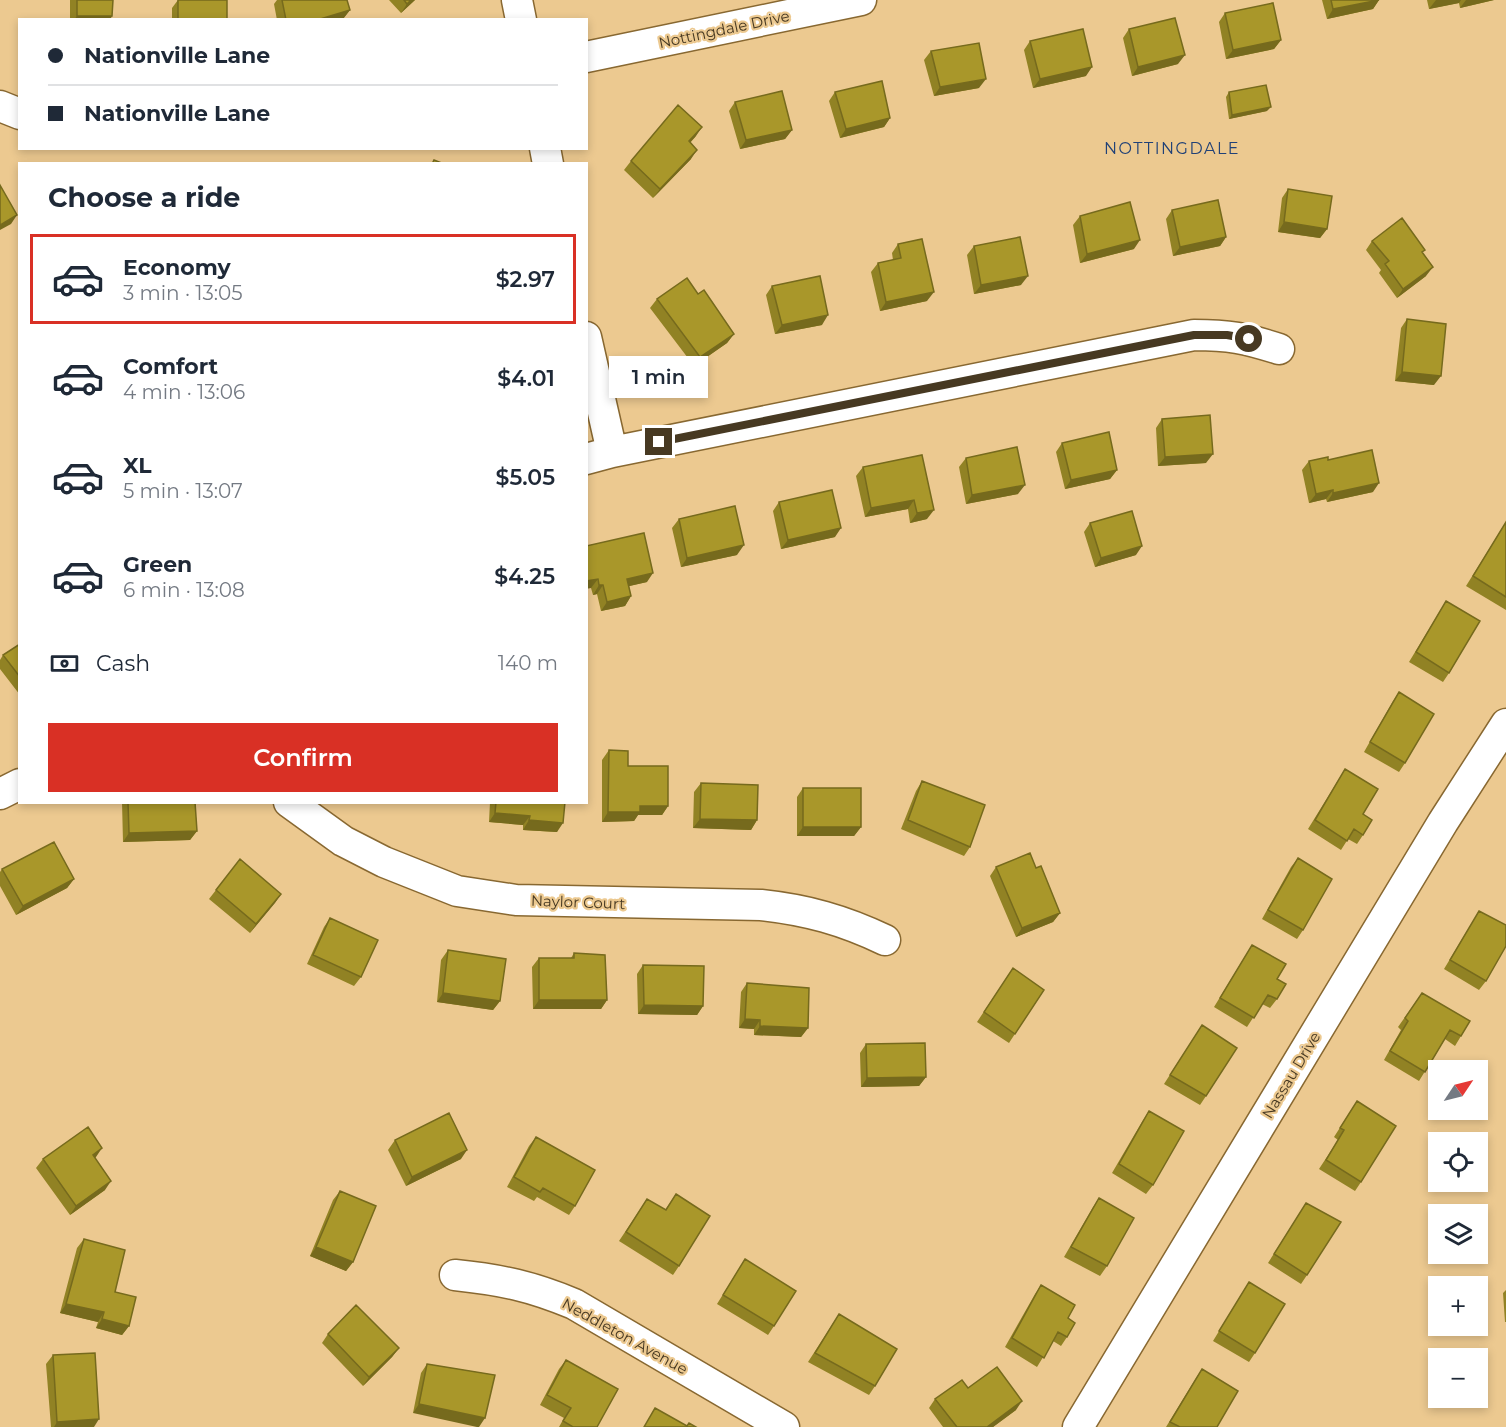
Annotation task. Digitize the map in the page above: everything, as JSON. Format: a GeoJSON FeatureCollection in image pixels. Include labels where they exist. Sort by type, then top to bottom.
{"type":"FeatureCollection","features":[{"type":"Feature","properties":{"kind":"street"},"geometry":{"type":"LineString","coordinates":[[517,0],[520,18]]}},
{"type":"Feature","properties":{"kind":"street","name":"Nottingdale Drive"},"geometry":{"type":"LineString","coordinates":[[588,57],[861,0]]}},
{"type":"Feature","properties":{"kind":"street"},"geometry":{"type":"LineString","coordinates":[[0,106],[18,113]]}},
{"type":"Feature","properties":{"kind":"street"},"geometry":{"type":"LineString","coordinates":[[588,355],[599,455],[1194,335],[1227,335],[1249,339],[1279,349]]}},
{"type":"Feature","properties":{"kind":"street","name":"Nassau Drive"},"geometry":{"type":"LineString","coordinates":[[1078,1427],[1431,843],[1506,724]]}},
{"type":"Feature","properties":{"kind":"street"},"geometry":{"type":"LineString","coordinates":[[0,794],[18,785]]}},
{"type":"Feature","properties":{"kind":"street","name":"Naylor Court"},"geometry":{"type":"LineString","coordinates":[[292,804],[343,841],[384,862],[457,891],[516,900],[761,905],[829,916],[885,940]]}},
{"type":"Feature","properties":{"kind":"street","name":"Neddleton Avenue"},"geometry":{"type":"LineString","coordinates":[[455,1275],[499,1280],[542,1290],[574,1304],[784,1427]]}},
{"type":"Feature","properties":{"kind":"building"},"geometry":{"type":"Polygon","coordinates":[[[77,0],[113,0],[112,16],[77,16],[77,0]]]}},
{"type":"Feature","properties":{"kind":"building"},"geometry":{"type":"Polygon","coordinates":[[[178,0],[227,0],[227,18],[178,18],[178,0]]]}},
{"type":"Feature","properties":{"kind":"building"},"geometry":{"type":"Polygon","coordinates":[[[282,0],[347,0],[350,10],[324,18],[286,18],[282,0]]]}},
{"type":"Feature","properties":{"kind":"building"},"geometry":{"type":"Polygon","coordinates":[[[1331,0],[1379,0],[1333,9],[1331,0]]]}},
{"type":"Feature","properties":{"kind":"building"},"geometry":{"type":"Polygon","coordinates":[[[1273,3],[1281,40],[1233,50],[1225,13],[1273,3]]]}},
{"type":"Feature","properties":{"kind":"building"},"geometry":{"type":"Polygon","coordinates":[[[1175,18],[1185,55],[1138,67],[1129,29],[1175,18]]]}},
{"type":"Feature","properties":{"kind":"building"},"geometry":{"type":"Polygon","coordinates":[[[1083,29],[1092,67],[1040,79],[1030,41],[1083,29]]]}},
{"type":"Feature","properties":{"kind":"building"},"geometry":{"type":"Polygon","coordinates":[[[979,43],[986,79],[940,87],[931,51],[979,43]]]}},
{"type":"Feature","properties":{"kind":"building"},"geometry":{"type":"Polygon","coordinates":[[[882,81],[890,118],[846,129],[835,92],[882,81]]]}},
{"type":"Feature","properties":{"kind":"building"},"geometry":{"type":"Polygon","coordinates":[[[1266,85],[1271,107],[1232,115],[1229,92],[1266,85]]]}},
{"type":"Feature","properties":{"kind":"building"},"geometry":{"type":"Polygon","coordinates":[[[782,91],[792,130],[746,140],[735,102],[782,91]]]}},
{"type":"Feature","properties":{"kind":"building"},"geometry":{"type":"Polygon","coordinates":[[[678,105],[702,127],[689,141],[697,150],[660,189],[631,161],[678,105]]]}},
{"type":"Feature","properties":{"kind":"building"},"geometry":{"type":"Polygon","coordinates":[[[0,185],[17,215],[0,225],[0,185]]]}},
{"type":"Feature","properties":{"kind":"building"},"geometry":{"type":"Polygon","coordinates":[[[1288,189],[1332,196],[1327,229],[1284,222],[1288,189]]]}},
{"type":"Feature","properties":{"kind":"building"},"geometry":{"type":"Polygon","coordinates":[[[1218,200],[1226,237],[1180,247],[1172,210],[1218,200]]]}},
{"type":"Feature","properties":{"kind":"building"},"geometry":{"type":"Polygon","coordinates":[[[1130,202],[1140,240],[1087,254],[1080,216],[1130,202]]]}},
{"type":"Feature","properties":{"kind":"building"},"geometry":{"type":"Polygon","coordinates":[[[1402,218],[1425,250],[1422,252],[1433,267],[1403,289],[1385,264],[1389,261],[1372,241],[1402,218]]]}},
{"type":"Feature","properties":{"kind":"building"},"geometry":{"type":"Polygon","coordinates":[[[1020,237],[1028,276],[981,285],[974,246],[1020,237]]]}},
{"type":"Feature","properties":{"kind":"building"},"geometry":{"type":"Polygon","coordinates":[[[922,239],[934,292],[886,302],[878,263],[901,258],[898,244],[922,239]]]}},
{"type":"Feature","properties":{"kind":"building"},"geometry":{"type":"Polygon","coordinates":[[[820,276],[828,315],[782,325],[772,286],[820,276]]]}},
{"type":"Feature","properties":{"kind":"building"},"geometry":{"type":"Polygon","coordinates":[[[687,278],[698,294],[704,290],[734,334],[700,357],[657,299],[687,278]]]}},
{"type":"Feature","properties":{"kind":"building"},"geometry":{"type":"Polygon","coordinates":[[[1407,319],[1446,324],[1441,376],[1402,372],[1407,319]]]}},
{"type":"Feature","properties":{"kind":"building"},"geometry":{"type":"Polygon","coordinates":[[[1210,415],[1213,454],[1165,457],[1162,419],[1210,415]]]}},
{"type":"Feature","properties":{"kind":"building"},"geometry":{"type":"Polygon","coordinates":[[[1109,432],[1117,470],[1071,480],[1062,443],[1109,432]]]}},
{"type":"Feature","properties":{"kind":"building"},"geometry":{"type":"Polygon","coordinates":[[[1017,447],[1025,485],[972,495],[966,458],[1017,447]]]}},
{"type":"Feature","properties":{"kind":"building"},"geometry":{"type":"Polygon","coordinates":[[[1372,450],[1379,483],[1333,493],[1333,490],[1316,494],[1309,461],[1328,457],[1328,460],[1372,450]]]}},
{"type":"Feature","properties":{"kind":"building"},"geometry":{"type":"Polygon","coordinates":[[[922,455],[934,510],[917,513],[914,500],[871,508],[863,467],[922,455]]]}},
{"type":"Feature","properties":{"kind":"building"},"geometry":{"type":"Polygon","coordinates":[[[832,490],[841,528],[788,540],[779,502],[832,490]]]}},
{"type":"Feature","properties":{"kind":"building"},"geometry":{"type":"Polygon","coordinates":[[[735,506],[744,545],[687,558],[679,519],[735,506]]]}},
{"type":"Feature","properties":{"kind":"building"},"geometry":{"type":"Polygon","coordinates":[[[1132,511],[1142,546],[1101,558],[1090,523],[1132,511]]]}},
{"type":"Feature","properties":{"kind":"building"},"geometry":{"type":"Polygon","coordinates":[[[1506,522],[1506,597],[1473,576],[1506,522]]]}},
{"type":"Feature","properties":{"kind":"building"},"geometry":{"type":"Polygon","coordinates":[[[644,533],[653,573],[627,579],[631,596],[607,602],[603,585],[599,585],[598,579],[588,581],[588,546],[644,533]]]}},
{"type":"Feature","properties":{"kind":"building"},"geometry":{"type":"Polygon","coordinates":[[[1446,601],[1480,621],[1449,673],[1416,652],[1446,601]]]}},
{"type":"Feature","properties":{"kind":"building"},"geometry":{"type":"Polygon","coordinates":[[[18,645],[18,674],[3,655],[18,645]]]}},
{"type":"Feature","properties":{"kind":"building"},"geometry":{"type":"Polygon","coordinates":[[[1399,692],[1434,714],[1405,763],[1370,742],[1399,692]]]}},
{"type":"Feature","properties":{"kind":"building"},"geometry":{"type":"Polygon","coordinates":[[[609,750],[628,751],[628,766],[668,766],[668,806],[640,806],[640,812],[608,812],[609,750]]]}},
{"type":"Feature","properties":{"kind":"building"},"geometry":{"type":"Polygon","coordinates":[[[1345,769],[1378,789],[1363,814],[1372,820],[1363,835],[1354,829],[1347,841],[1315,820],[1345,769]]]}},
{"type":"Feature","properties":{"kind":"building"},"geometry":{"type":"Polygon","coordinates":[[[922,781],[985,805],[970,847],[908,820],[922,781]]]}},
{"type":"Feature","properties":{"kind":"building"},"geometry":{"type":"Polygon","coordinates":[[[701,783],[758,785],[757,820],[700,819],[701,783]]]}},
{"type":"Feature","properties":{"kind":"building"},"geometry":{"type":"Polygon","coordinates":[[[803,788],[861,788],[861,827],[803,827],[803,788]]]}},
{"type":"Feature","properties":{"kind":"building"},"geometry":{"type":"Polygon","coordinates":[[[128,804],[195,804],[197,831],[129,833],[128,804]]]}},
{"type":"Feature","properties":{"kind":"building"},"geometry":{"type":"Polygon","coordinates":[[[496,804],[565,804],[563,823],[529,820],[530,816],[495,813],[496,804]]]}},
{"type":"Feature","properties":{"kind":"building"},"geometry":{"type":"Polygon","coordinates":[[[54,842],[74,879],[23,906],[2,869],[54,842]]]}},
{"type":"Feature","properties":{"kind":"building"},"geometry":{"type":"Polygon","coordinates":[[[1030,853],[1036,868],[1041,866],[1060,913],[1022,928],[996,867],[1030,853]]]}},
{"type":"Feature","properties":{"kind":"building"},"geometry":{"type":"Polygon","coordinates":[[[1298,858],[1332,879],[1303,930],[1268,910],[1298,858]]]}},
{"type":"Feature","properties":{"kind":"building"},"geometry":{"type":"Polygon","coordinates":[[[240,859],[281,894],[256,924],[216,890],[240,859]]]}},
{"type":"Feature","properties":{"kind":"building"},"geometry":{"type":"Polygon","coordinates":[[[1479,911],[1506,925],[1506,946],[1486,981],[1450,960],[1479,911]]]}},
{"type":"Feature","properties":{"kind":"building"},"geometry":{"type":"Polygon","coordinates":[[[330,918],[378,940],[361,977],[313,955],[330,918]]]}},
{"type":"Feature","properties":{"kind":"building"},"geometry":{"type":"Polygon","coordinates":[[[1252,945],[1286,964],[1277,979],[1286,984],[1277,999],[1268,995],[1254,1018],[1220,998],[1252,945]]]}},
{"type":"Feature","properties":{"kind":"building"},"geometry":{"type":"Polygon","coordinates":[[[448,950],[506,959],[500,1001],[443,993],[448,950]]]}},
{"type":"Feature","properties":{"kind":"building"},"geometry":{"type":"Polygon","coordinates":[[[574,953],[605,955],[607,1000],[539,1000],[539,958],[574,958],[574,953]]]}},
{"type":"Feature","properties":{"kind":"building"},"geometry":{"type":"Polygon","coordinates":[[[643,965],[704,966],[703,1006],[644,1005],[643,965]]]}},
{"type":"Feature","properties":{"kind":"building"},"geometry":{"type":"Polygon","coordinates":[[[1013,968],[1044,990],[1015,1034],[984,1012],[1013,968]]]}},
{"type":"Feature","properties":{"kind":"building"},"geometry":{"type":"Polygon","coordinates":[[[747,983],[809,988],[808,1028],[760,1026],[760,1020],[745,1019],[747,983]]]}},
{"type":"Feature","properties":{"kind":"building"},"geometry":{"type":"Polygon","coordinates":[[[1422,993],[1470,1021],[1461,1036],[1450,1030],[1432,1060],[1428,1060],[1425,1072],[1390,1051],[1408,1021],[1405,1018],[1422,993]]]}},
{"type":"Feature","properties":{"kind":"building"},"geometry":{"type":"Polygon","coordinates":[[[1202,1025],[1237,1048],[1206,1096],[1170,1075],[1202,1025]]]}},
{"type":"Feature","properties":{"kind":"building"},"geometry":{"type":"Polygon","coordinates":[[[925,1043],[926,1077],[867,1078],[866,1044],[925,1043]]]}},
{"type":"Feature","properties":{"kind":"building"},"geometry":{"type":"Polygon","coordinates":[[[1357,1101],[1396,1126],[1361,1182],[1326,1160],[1344,1130],[1340,1128],[1357,1101]]]}},
{"type":"Feature","properties":{"kind":"building"},"geometry":{"type":"Polygon","coordinates":[[[1149,1111],[1184,1131],[1153,1185],[1119,1164],[1149,1111]]]}},
{"type":"Feature","properties":{"kind":"building"},"geometry":{"type":"Polygon","coordinates":[[[449,1113],[467,1150],[412,1177],[395,1140],[449,1113]]]}},
{"type":"Feature","properties":{"kind":"building"},"geometry":{"type":"Polygon","coordinates":[[[88,1127],[102,1148],[93,1155],[111,1181],[76,1206],[43,1159],[88,1127]]]}},
{"type":"Feature","properties":{"kind":"building"},"geometry":{"type":"Polygon","coordinates":[[[536,1137],[595,1170],[575,1206],[543,1188],[540,1192],[514,1177],[536,1137]]]}},
{"type":"Feature","properties":{"kind":"building"},"geometry":{"type":"Polygon","coordinates":[[[340,1191],[376,1206],[353,1262],[316,1247],[340,1191]]]}},
{"type":"Feature","properties":{"kind":"building"},"geometry":{"type":"Polygon","coordinates":[[[676,1194],[710,1216],[679,1266],[626,1232],[647,1199],[666,1210],[676,1194]]]}},
{"type":"Feature","properties":{"kind":"building"},"geometry":{"type":"Polygon","coordinates":[[[1099,1198],[1134,1218],[1107,1266],[1071,1247],[1099,1198]]]}},
{"type":"Feature","properties":{"kind":"building"},"geometry":{"type":"Polygon","coordinates":[[[1306,1203],[1341,1222],[1307,1275],[1274,1254],[1306,1203]]]}},
{"type":"Feature","properties":{"kind":"building"},"geometry":{"type":"Polygon","coordinates":[[[84,1239],[125,1250],[115,1292],[136,1297],[129,1326],[102,1319],[104,1312],[66,1304],[84,1239]]]}},
{"type":"Feature","properties":{"kind":"building"},"geometry":{"type":"Polygon","coordinates":[[[745,1259],[796,1291],[774,1326],[723,1295],[745,1259]]]}},
{"type":"Feature","properties":{"kind":"building"},"geometry":{"type":"Polygon","coordinates":[[[1249,1282],[1285,1304],[1255,1353],[1219,1331],[1249,1282]]]}},
{"type":"Feature","properties":{"kind":"building"},"geometry":{"type":"Polygon","coordinates":[[[1041,1285],[1075,1305],[1068,1318],[1075,1323],[1067,1337],[1058,1332],[1044,1358],[1012,1338],[1041,1285]]]}},
{"type":"Feature","properties":{"kind":"building"},"geometry":{"type":"Polygon","coordinates":[[[356,1305],[399,1348],[369,1377],[328,1334],[356,1305]]]}},
{"type":"Feature","properties":{"kind":"building"},"geometry":{"type":"Polygon","coordinates":[[[839,1314],[897,1349],[875,1386],[815,1353],[839,1314]]]}},
{"type":"Feature","properties":{"kind":"building"},"geometry":{"type":"Polygon","coordinates":[[[95,1353],[99,1419],[57,1422],[53,1355],[95,1353]]]}},
{"type":"Feature","properties":{"kind":"building"},"geometry":{"type":"Polygon","coordinates":[[[566,1360],[618,1389],[597,1427],[573,1427],[563,1421],[571,1408],[547,1395],[566,1360]]]}},
{"type":"Feature","properties":{"kind":"building"},"geometry":{"type":"Polygon","coordinates":[[[427,1364],[495,1375],[485,1418],[419,1404],[427,1364]]]}},
{"type":"Feature","properties":{"kind":"building"},"geometry":{"type":"Polygon","coordinates":[[[997,1367],[1022,1401],[987,1427],[957,1427],[935,1399],[962,1380],[968,1388],[997,1367]]]}},
{"type":"Feature","properties":{"kind":"building"},"geometry":{"type":"Polygon","coordinates":[[[1202,1369],[1238,1391],[1217,1427],[1180,1427],[1170,1422],[1202,1369]]]}},
{"type":"Feature","properties":{"kind":"building"},"geometry":{"type":"Polygon","coordinates":[[[655,1408],[687,1426],[689,1423],[696,1427],[644,1427],[655,1408]]]}},
{"type":"Feature","properties":{"kind":"district","name":"NOTTINGDALE"},"geometry":{"type":"Point","coordinates":[1172,148]}},
{"type":"Feature","properties":{"kind":"route"},"geometry":{"type":"LineString","coordinates":[[659,442],[1194,335],[1227,335],[1249,339]]}}]}
